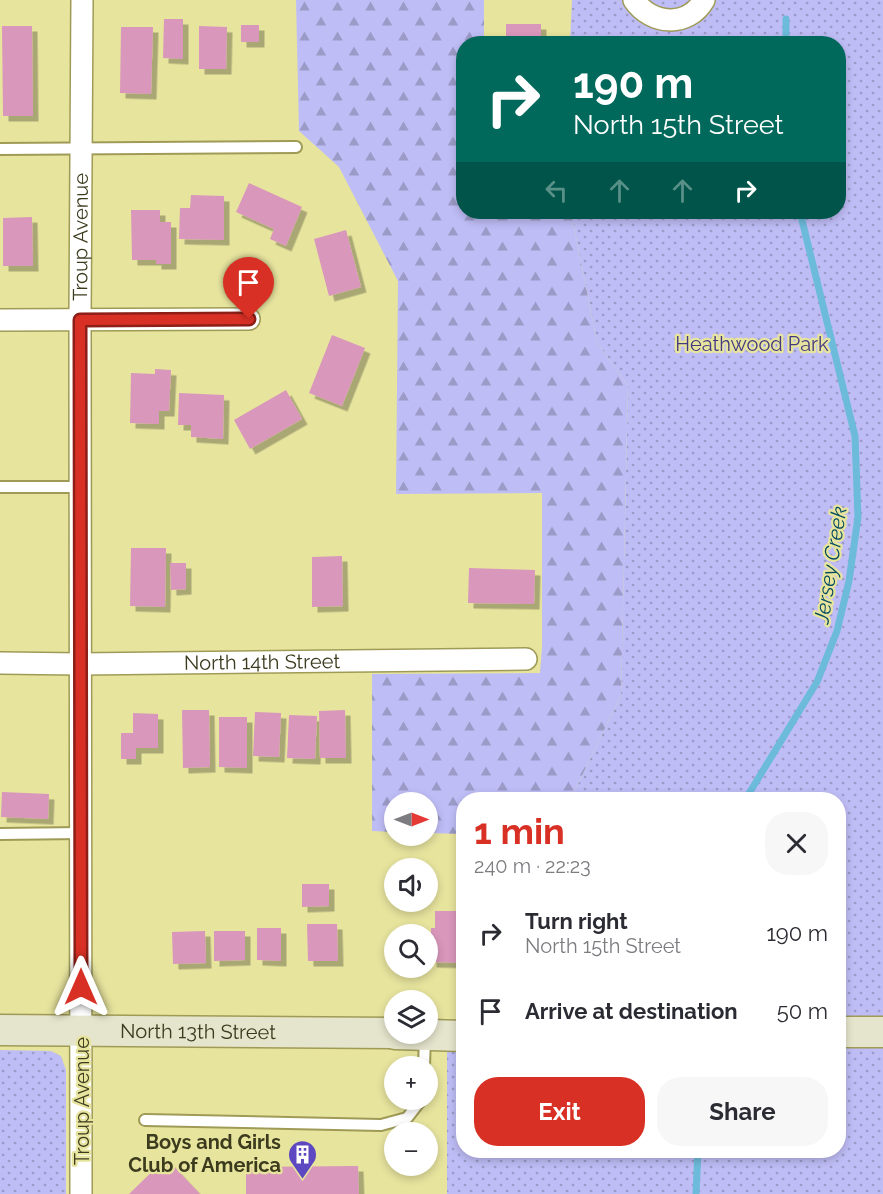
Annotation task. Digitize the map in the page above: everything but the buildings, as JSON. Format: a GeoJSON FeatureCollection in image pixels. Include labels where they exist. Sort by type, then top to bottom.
{"type":"FeatureCollection","features":[{"type":"Feature","properties":{"kind":"street","name":"Troup Avenue"},"geometry":{"type":"LineString","coordinates":[[81,1194],[82,0]]}},
{"type":"Feature","properties":{"kind":"street"},"geometry":{"type":"LineString","coordinates":[[634,0],[639,8],[664,21],[679,19],[692,13],[704,0]]}},
{"type":"Feature","properties":{"kind":"street"},"geometry":{"type":"LineString","coordinates":[[0,320],[249,319]]}},
{"type":"Feature","properties":{"kind":"street","name":"North 14th Street"},"geometry":{"type":"LineString","coordinates":[[0,663],[526,659]]}},
{"type":"Feature","properties":{"kind":"street","name":"North 13th Street"},"geometry":{"type":"LineString","coordinates":[[0,1030],[384,1034]]}},
{"type":"Feature","properties":{"kind":"street"},"geometry":{"type":"LineString","coordinates":[[846,1032],[883,1032]]}},
{"type":"Feature","properties":{"kind":"street","name":"North 13th Street"},"geometry":{"type":"LineString","coordinates":[[438,1035],[456,1036]]}},
{"type":"Feature","properties":{"kind":"lane"},"geometry":{"type":"LineString","coordinates":[[0,149],[296,147]]}},
{"type":"Feature","properties":{"kind":"lane"},"geometry":{"type":"LineString","coordinates":[[0,487],[80,487]]}},
{"type":"Feature","properties":{"kind":"lane"},"geometry":{"type":"LineString","coordinates":[[0,834],[81,833]]}},
{"type":"Feature","properties":{"kind":"lane"},"geometry":{"type":"LineString","coordinates":[[145,1120],[381,1125],[407,1118],[413,1110]]}},
{"type":"Feature","properties":{"kind":"green space"},"geometry":{"type":"Polygon","coordinates":[[[296,0],[484,0],[484,36],[456,36],[456,219],[572,219],[597,342],[628,386],[621,695],[573,792],[456,792],[456,834],[438,833],[438,792],[384,792],[384,832],[372,831],[372,674],[540,673],[542,493],[396,494],[398,281],[339,167],[299,131],[296,0]]]}},
{"type":"Feature","properties":{"kind":"green space","name":"Heathwood Park"},"geometry":{"type":"Polygon","coordinates":[[[572,0],[883,0],[883,1194],[447,1194],[447,1048],[456,1049],[456,1158],[846,1158],[846,792],[573,792],[621,695],[628,386],[597,342],[572,219],[846,219],[846,36],[570,36],[572,0]]]}},
{"type":"Feature","properties":{"kind":"green space"},"geometry":{"type":"Polygon","coordinates":[[[0,1050],[51,1051],[61,1056],[66,1070],[66,1194],[0,1194],[0,1050]]]}},
{"type":"Feature","properties":{"kind":"waterway","name":"Jersey Creek"},"geometry":{"type":"LineString","coordinates":[[786,19],[786,36]]}},
{"type":"Feature","properties":{"kind":"waterway","name":"Jersey Creek"},"geometry":{"type":"LineString","coordinates":[[750,792],[817,682],[837,631],[849,581],[858,517],[855,436],[802,219]]}},
{"type":"Feature","properties":{"kind":"waterway","name":"Jersey Creek"},"geometry":{"type":"LineString","coordinates":[[696,1194],[698,1158]]}},
{"type":"Feature","properties":{"kind":"place","name":"Boys and Girls Club of America"},"geometry":{"type":"Point","coordinates":[302,1180]}},
{"type":"Feature","properties":{"kind":"route"},"geometry":{"type":"LineString","coordinates":[[81,987],[80,320],[249,319]]}}]}
